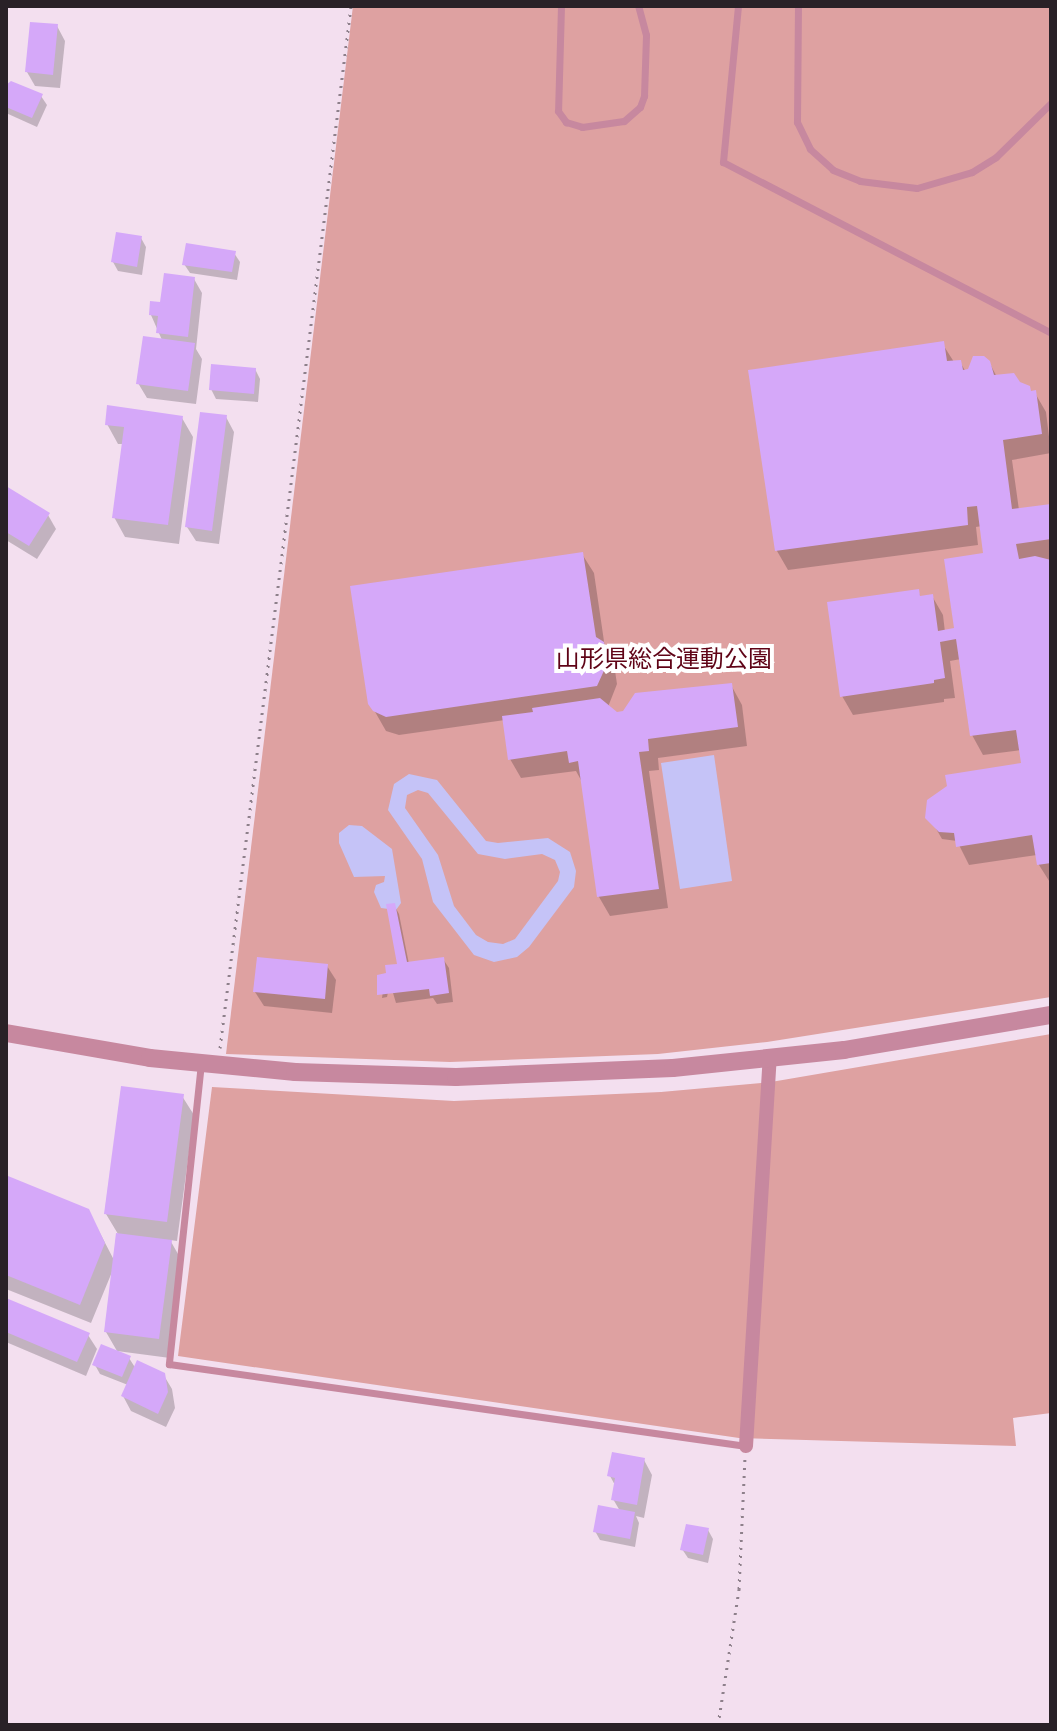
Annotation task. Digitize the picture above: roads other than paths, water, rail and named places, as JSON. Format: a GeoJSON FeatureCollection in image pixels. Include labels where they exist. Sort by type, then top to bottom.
{"type":"FeatureCollection","features":[{"type":"Feature","properties":{"kind":"street"},"geometry":{"type":"LineString","coordinates":[[6,1033],[104,1051],[295,1072],[456,1077],[591,1074],[770,1058],[918,1039],[1051,1015]]}},
{"type":"Feature","properties":{"kind":"street"},"geometry":{"type":"LineString","coordinates":[[746,1446],[770,1058]]}},
{"type":"Feature","properties":{"kind":"lane"},"geometry":{"type":"LineString","coordinates":[[561,6],[558,111],[566,122],[582,127],[624,121],[640,107],[644,96],[646,35],[638,6]]}},
{"type":"Feature","properties":{"kind":"lane"},"geometry":{"type":"LineString","coordinates":[[738,6],[723,162],[1051,333]]}},
{"type":"Feature","properties":{"kind":"lane"},"geometry":{"type":"LineString","coordinates":[[798,6],[797,122],[810,149],[833,170],[860,181],[917,188],[972,172],[996,157],[1051,103]]}},
{"type":"Feature","properties":{"kind":"lane"},"geometry":{"type":"LineString","coordinates":[[210,1063],[169,1364],[746,1446]]}},
{"type":"Feature","properties":{"kind":"water"},"geometry":{"type":"Polygon","coordinates":[[[714,755],[732,881],[680,889],[661,763],[714,755]]]}},
{"type":"Feature","properties":{"kind":"water"},"geometry":{"type":"Polygon","coordinates":[[[409,774],[437,780],[486,841],[498,843],[548,838],[570,852],[576,871],[574,887],[529,947],[517,957],[494,962],[474,955],[433,902],[422,859],[388,810],[394,784],[409,774]],[[418,790],[407,795],[405,808],[438,855],[454,906],[476,935],[488,942],[503,944],[515,939],[558,881],[560,872],[555,860],[542,854],[505,859],[478,854],[428,793],[418,790]]]}},
{"type":"Feature","properties":{"kind":"water"},"geometry":{"type":"Polygon","coordinates":[[[349,825],[362,826],[392,849],[401,903],[396,910],[381,908],[374,892],[376,885],[384,882],[385,876],[354,877],[339,843],[339,833],[349,825]]]}},
{"type":"Feature","properties":{"kind":"park label","name":"山形県総合運動公園"},"geometry":{"type":"Point","coordinates":[664,659]}}]}
